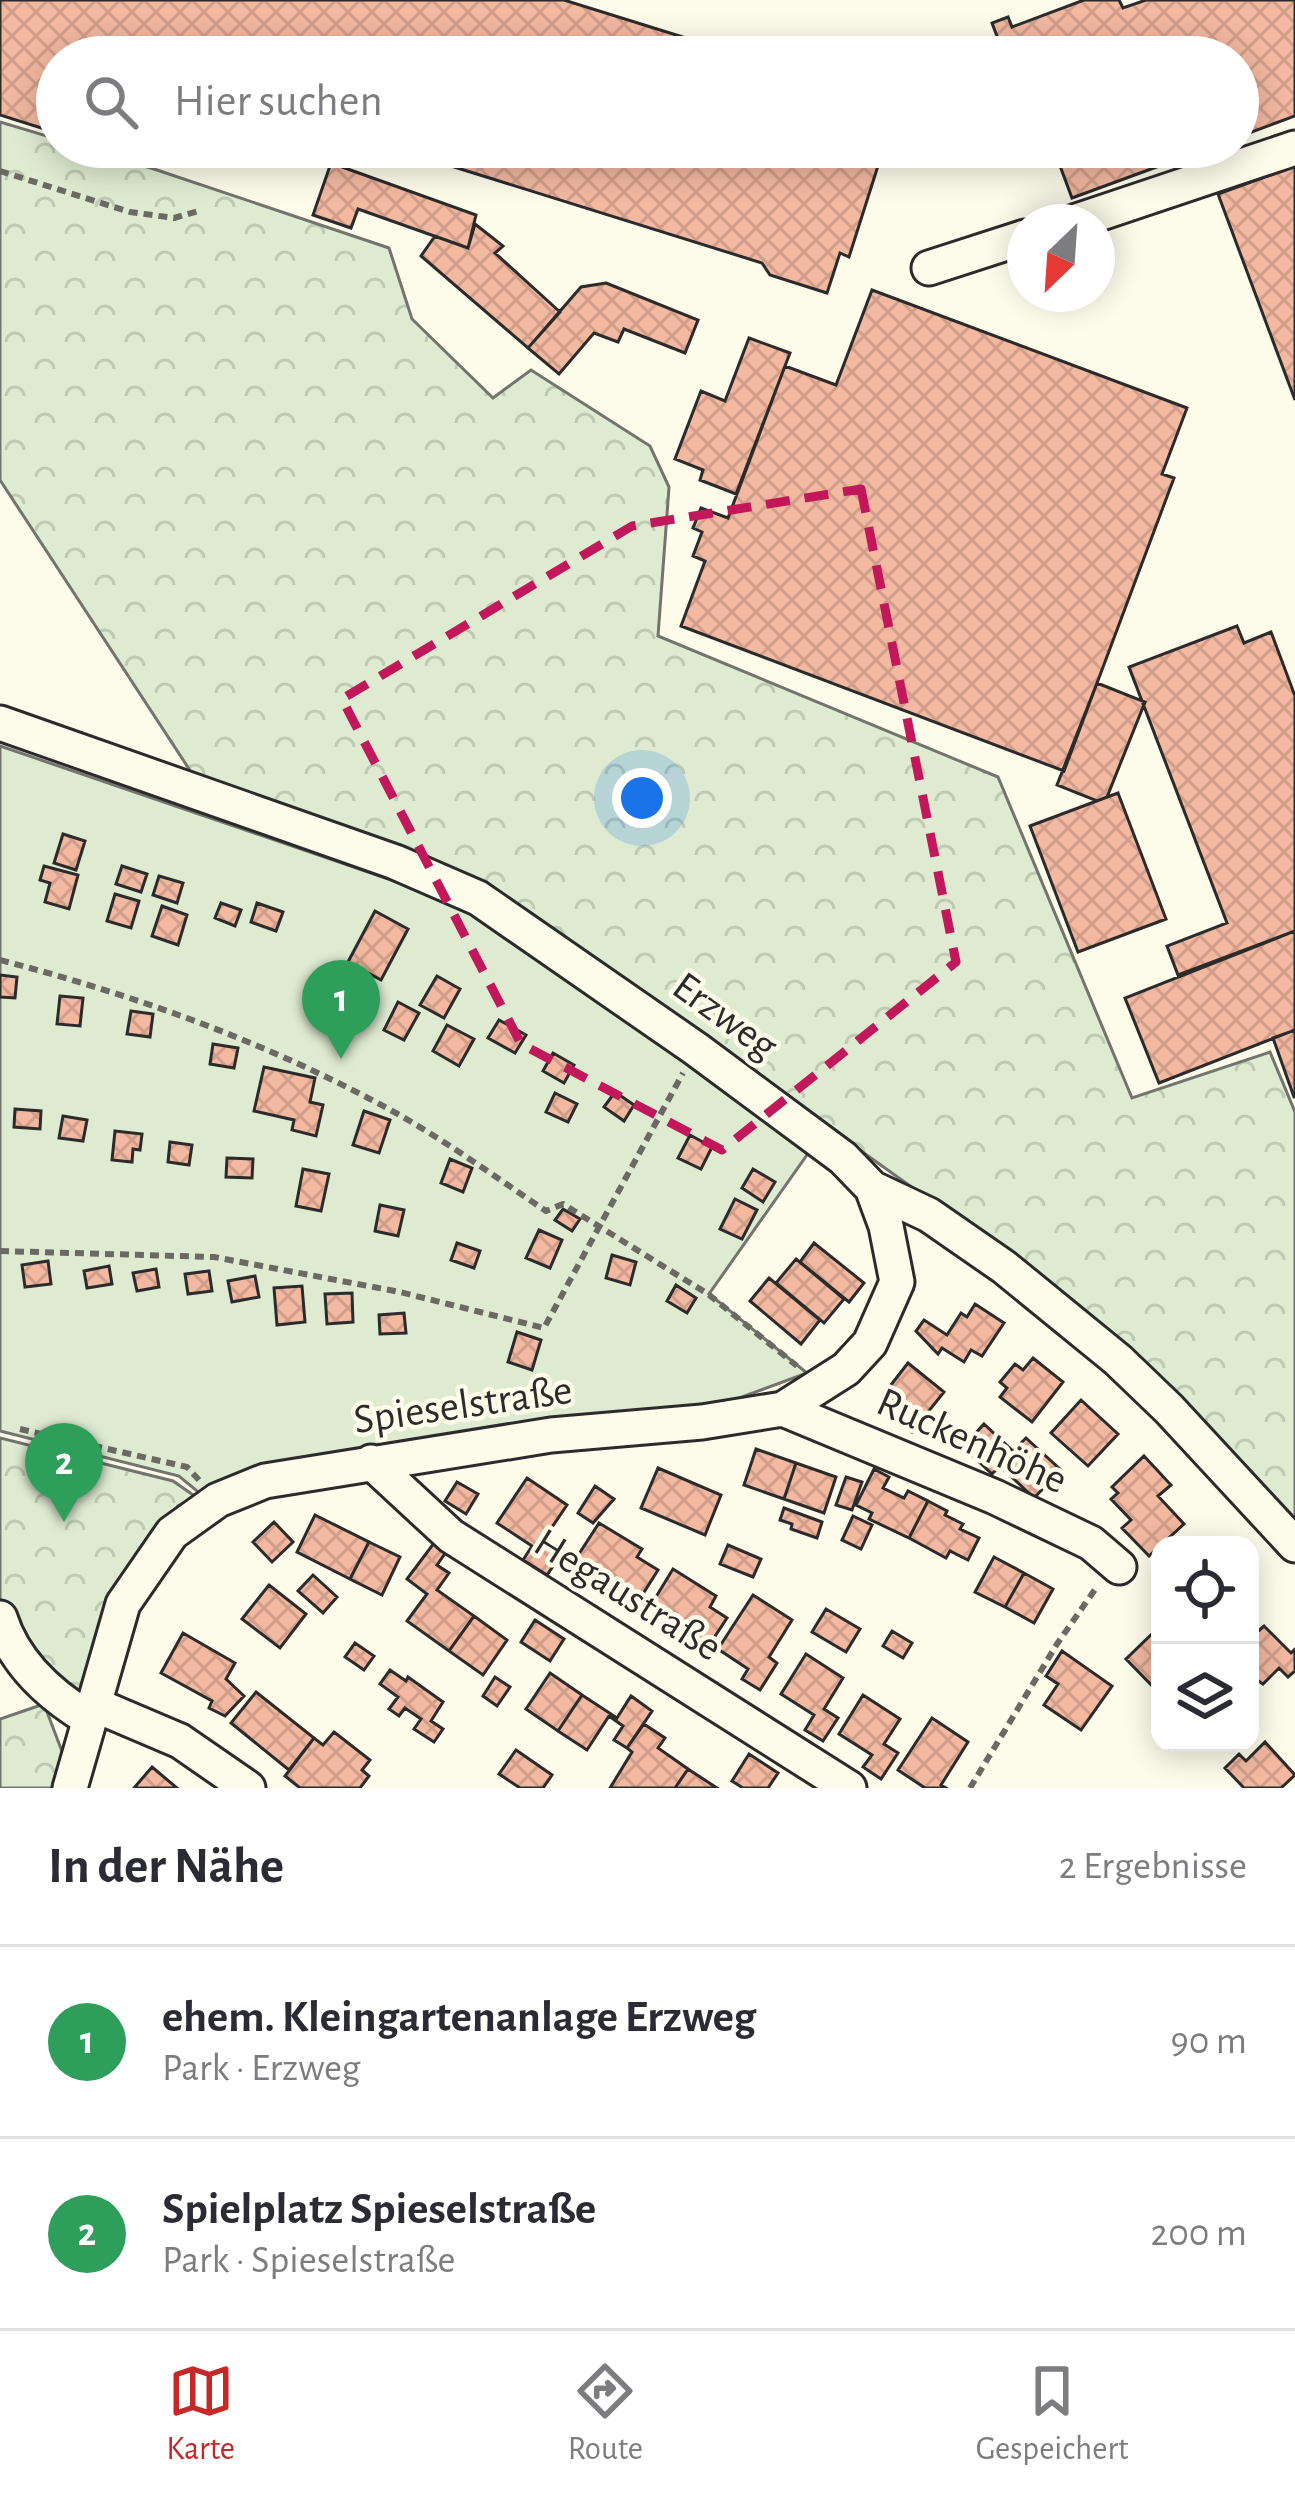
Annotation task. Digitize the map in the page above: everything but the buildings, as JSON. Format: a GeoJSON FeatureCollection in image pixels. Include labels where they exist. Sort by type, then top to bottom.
{"type":"FeatureCollection","features":[{"type":"Feature","properties":{"kind":"street"},"geometry":{"type":"LineString","coordinates":[[1259,160],[1295,148]]}},
{"type":"Feature","properties":{"kind":"street"},"geometry":{"type":"LineString","coordinates":[[1115,208],[1235,168]]}},
{"type":"Feature","properties":{"kind":"street"},"geometry":{"type":"LineString","coordinates":[[929,268],[1007,244]]}},
{"type":"Feature","properties":{"kind":"street","name":"Erzweg"},"geometry":{"type":"LineString","coordinates":[[0,724],[395,862],[478,898],[696,1049],[843,1158],[872,1188],[948,1228],[1004,1267],[1118,1360],[1295,1545]]}},
{"type":"Feature","properties":{"kind":"street","name":"Spieselstraße"},"geometry":{"type":"LineString","coordinates":[[70,1788],[123,1604],[172,1533],[218,1500],[265,1481],[551,1435],[701,1422],[783,1409],[820,1388],[870,1343],[897,1282],[886,1226],[872,1188]]}},
{"type":"Feature","properties":{"kind":"street","name":"Ruckenhöhe"},"geometry":{"type":"LineString","coordinates":[[783,1409],[995,1497],[1091,1544],[1119,1567]]}},
{"type":"Feature","properties":{"kind":"street","name":"Hegaustraße"},"geometry":{"type":"LineString","coordinates":[[371,1462],[451,1536],[849,1788]]}},
{"type":"Feature","properties":{"kind":"street"},"geometry":{"type":"LineString","coordinates":[[0,1618],[6,1636],[50,1695],[180,1741],[248,1788]]}},
{"type":"Feature","properties":{"kind":"path"},"geometry":{"type":"LineString","coordinates":[[0,171],[130,212],[173,218],[202,210]]}},
{"type":"Feature","properties":{"kind":"path"},"geometry":{"type":"LineString","coordinates":[[0,960],[74,979],[279,1054],[372,1100],[546,1211],[563,1204],[708,1294],[820,1388]]}},
{"type":"Feature","properties":{"kind":"path"},"geometry":{"type":"LineString","coordinates":[[0,1251],[214,1257],[400,1292],[544,1328],[696,1049]]}},
{"type":"Feature","properties":{"kind":"path"},"geometry":{"type":"LineString","coordinates":[[20,1429],[187,1467],[218,1500]]}},
{"type":"Feature","properties":{"kind":"path"},"geometry":{"type":"LineString","coordinates":[[970,1788],[1057,1644],[1101,1580],[1119,1567]]}},
{"type":"Feature","properties":{"kind":"highlighted area"},"geometry":{"type":"Polygon","coordinates":[[[861,489],[956,962],[722,1150],[521,1044],[342,699],[632,526],[861,489]]]}},
{"type":"Feature","properties":{"kind":"green space"},"geometry":{"type":"Polygon","coordinates":[[[0,122],[36,133],[36,168],[151,168],[389,248],[412,319],[493,398],[531,370],[650,446],[669,487],[658,636],[998,777],[1132,1098],[1270,1052],[1295,1112],[1295,1527],[1008,1256],[563,938],[193,775],[0,480],[0,122]]]}},
{"type":"Feature","properties":{"kind":"green space"},"geometry":{"type":"Polygon","coordinates":[[[0,746],[470,907],[809,1152],[709,1294],[807,1373],[704,1411],[203,1496],[179,1476],[0,1431],[0,746]]]}},
{"type":"Feature","properties":{"kind":"green space"},"geometry":{"type":"Polygon","coordinates":[[[0,1438],[173,1481],[196,1497],[178,1506],[114,1599],[84,1695],[0,1660],[0,1438]]]}},
{"type":"Feature","properties":{"kind":"green space"},"geometry":{"type":"Polygon","coordinates":[[[44,1704],[63,1754],[55,1788],[0,1788],[0,1719],[44,1704]]]}},
{"type":"Feature","properties":{"kind":"place","name":"ehem. Kleingartenanlage Erzweg"},"geometry":{"type":"Point","coordinates":[341,1059]}},
{"type":"Feature","properties":{"kind":"place","name":"Spielplatz Spieselstraße"},"geometry":{"type":"Point","coordinates":[64,1522]}}]}
